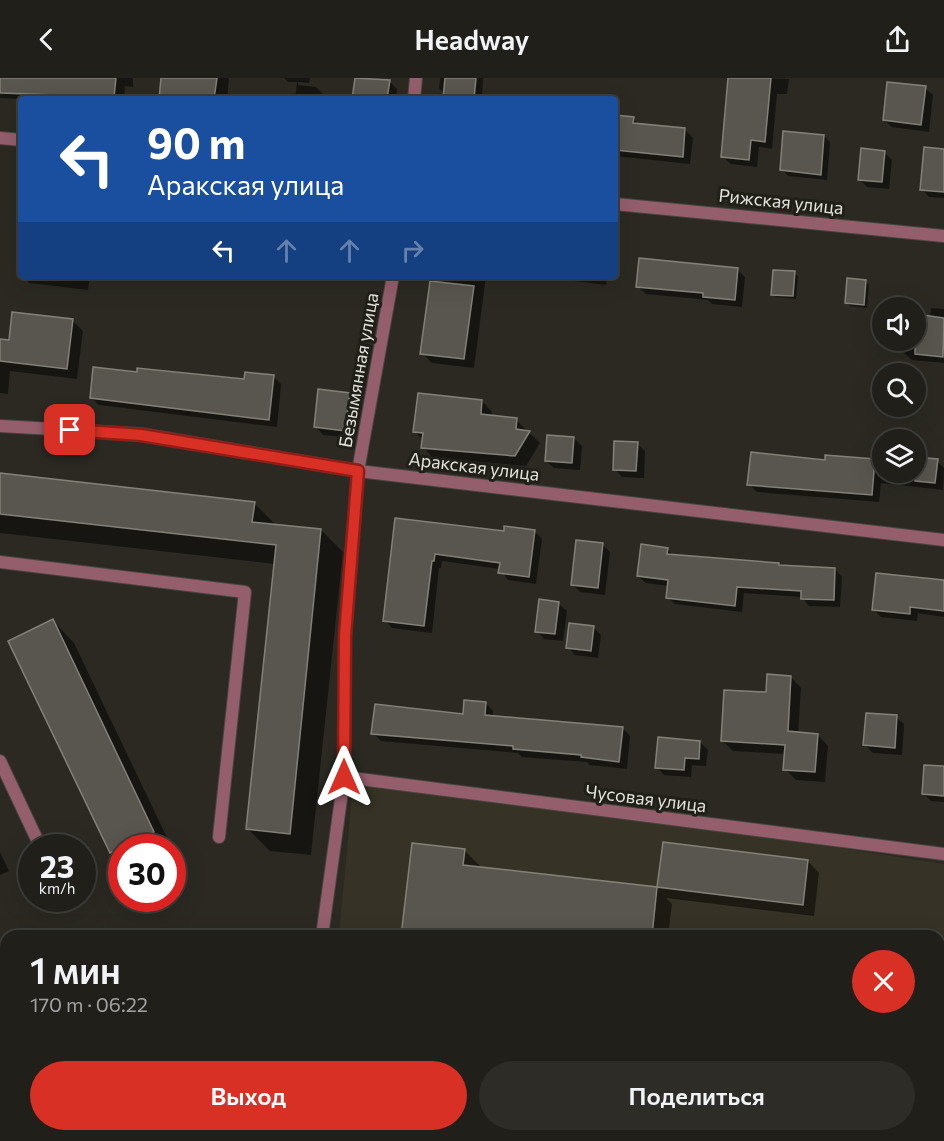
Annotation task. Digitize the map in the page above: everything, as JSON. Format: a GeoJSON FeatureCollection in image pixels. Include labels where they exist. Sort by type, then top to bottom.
{"type":"FeatureCollection","features":[{"type":"Feature","properties":{"kind":"street"},"geometry":{"type":"LineString","coordinates":[[414,96],[416,78]]}},
{"type":"Feature","properties":{"kind":"street"},"geometry":{"type":"LineString","coordinates":[[0,138],[18,140]]}},
{"type":"Feature","properties":{"kind":"street","name":"Рижская улица"},"geometry":{"type":"LineString","coordinates":[[618,204],[944,236]]}},
{"type":"Feature","properties":{"kind":"street","name":"Безымянная улица"},"geometry":{"type":"LineString","coordinates":[[323,930],[344,777],[345,636],[358,471],[392,279]]}},
{"type":"Feature","properties":{"kind":"street","name":"Аракская улица"},"geometry":{"type":"LineString","coordinates":[[0,426],[141,435],[358,471],[944,540]]}},
{"type":"Feature","properties":{"kind":"street"},"geometry":{"type":"LineString","coordinates":[[0,562],[245,592],[219,837]]}},
{"type":"Feature","properties":{"kind":"street"},"geometry":{"type":"LineString","coordinates":[[0,761],[34,834]]}},
{"type":"Feature","properties":{"kind":"street","name":"Чусовая улица"},"geometry":{"type":"LineString","coordinates":[[344,777],[944,854]]}},
{"type":"Feature","properties":{"kind":"shaded area"},"geometry":{"type":"Polygon","coordinates":[[[354,774],[944,864],[944,930],[340,930],[354,774]]]}},
{"type":"Feature","properties":{"kind":"building"},"geometry":{"type":"Polygon","coordinates":[[[0,78],[116,78],[114,96],[0,93],[0,78]]]}},
{"type":"Feature","properties":{"kind":"building"},"geometry":{"type":"Polygon","coordinates":[[[161,78],[217,78],[214,96],[159,96],[161,78]]]}},
{"type":"Feature","properties":{"kind":"building"},"geometry":{"type":"Polygon","coordinates":[[[355,78],[390,80],[387,96],[352,96],[355,78]]]}},
{"type":"Feature","properties":{"kind":"building"},"geometry":{"type":"Polygon","coordinates":[[[445,78],[476,78],[474,96],[443,96],[445,78]]]}},
{"type":"Feature","properties":{"kind":"building"},"geometry":{"type":"Polygon","coordinates":[[[728,78],[771,78],[765,142],[751,140],[749,160],[721,157],[728,78]]]}},
{"type":"Feature","properties":{"kind":"building"},"geometry":{"type":"Polygon","coordinates":[[[887,82],[926,86],[921,125],[883,120],[887,82]]]}},
{"type":"Feature","properties":{"kind":"building"},"geometry":{"type":"Polygon","coordinates":[[[618,115],[634,117],[633,123],[685,128],[683,157],[618,150],[618,115]]]}},
{"type":"Feature","properties":{"kind":"building"},"geometry":{"type":"Polygon","coordinates":[[[783,131],[824,135],[821,175],[780,170],[783,131]]]}},
{"type":"Feature","properties":{"kind":"building"},"geometry":{"type":"Polygon","coordinates":[[[924,147],[944,149],[944,192],[920,190],[924,147]]]}},
{"type":"Feature","properties":{"kind":"building"},"geometry":{"type":"Polygon","coordinates":[[[861,148],[885,151],[882,182],[858,180],[861,148]]]}},
{"type":"Feature","properties":{"kind":"building"},"geometry":{"type":"Polygon","coordinates":[[[639,258],[738,268],[735,300],[703,297],[703,293],[636,287],[639,258]]]}},
{"type":"Feature","properties":{"kind":"building"},"geometry":{"type":"Polygon","coordinates":[[[773,270],[795,271],[793,296],[771,295],[773,270]]]}},
{"type":"Feature","properties":{"kind":"building"},"geometry":{"type":"Polygon","coordinates":[[[847,278],[866,280],[864,305],[845,303],[847,278]]]}},
{"type":"Feature","properties":{"kind":"building"},"geometry":{"type":"Polygon","coordinates":[[[430,281],[474,286],[464,359],[420,354],[430,281]]]}},
{"type":"Feature","properties":{"kind":"building"},"geometry":{"type":"Polygon","coordinates":[[[12,312],[73,319],[67,369],[0,361],[0,339],[9,340],[12,312]]]}},
{"type":"Feature","properties":{"kind":"building"},"geometry":{"type":"Polygon","coordinates":[[[926,315],[944,318],[943,357],[915,354],[915,351],[926,351],[926,315]]]}},
{"type":"Feature","properties":{"kind":"building"},"geometry":{"type":"Polygon","coordinates":[[[93,367],[137,372],[137,368],[244,379],[245,372],[274,375],[269,420],[90,398],[93,367]]]}},
{"type":"Feature","properties":{"kind":"building"},"geometry":{"type":"Polygon","coordinates":[[[318,389],[350,393],[345,431],[314,427],[318,389]]]}},
{"type":"Feature","properties":{"kind":"building"},"geometry":{"type":"Polygon","coordinates":[[[418,393],[482,400],[481,414],[517,418],[516,429],[530,431],[515,456],[421,448],[423,433],[413,432],[418,393]]]}},
{"type":"Feature","properties":{"kind":"building"},"geometry":{"type":"Polygon","coordinates":[[[547,435],[574,437],[572,463],[545,461],[547,435]]]}},
{"type":"Feature","properties":{"kind":"building"},"geometry":{"type":"Polygon","coordinates":[[[614,441],[638,442],[636,471],[613,470],[614,441]]]}},
{"type":"Feature","properties":{"kind":"building"},"geometry":{"type":"Polygon","coordinates":[[[751,452],[825,460],[825,455],[872,459],[872,495],[747,485],[751,452]]]}},
{"type":"Feature","properties":{"kind":"building"},"geometry":{"type":"Polygon","coordinates":[[[926,458],[938,459],[935,483],[926,482],[926,458]]]}},
{"type":"Feature","properties":{"kind":"building"},"geometry":{"type":"Polygon","coordinates":[[[0,473],[255,502],[252,522],[321,529],[290,834],[246,829],[276,545],[0,514],[0,473]]]}},
{"type":"Feature","properties":{"kind":"building"},"geometry":{"type":"Polygon","coordinates":[[[395,518],[504,531],[504,526],[535,530],[529,577],[498,573],[500,563],[435,554],[434,561],[432,561],[424,626],[383,621],[395,518]]]}},
{"type":"Feature","properties":{"kind":"building"},"geometry":{"type":"Polygon","coordinates":[[[576,540],[603,543],[598,588],[571,585],[576,540]]]}},
{"type":"Feature","properties":{"kind":"building"},"geometry":{"type":"Polygon","coordinates":[[[641,544],[668,548],[667,554],[835,568],[834,600],[801,599],[801,591],[737,587],[735,606],[666,598],[668,580],[637,576],[641,544]]]}},
{"type":"Feature","properties":{"kind":"building"},"geometry":{"type":"Polygon","coordinates":[[[876,573],[944,580],[944,611],[910,607],[910,614],[872,610],[876,573]]]}},
{"type":"Feature","properties":{"kind":"building"},"geometry":{"type":"Polygon","coordinates":[[[539,599],[559,602],[555,634],[535,632],[539,599]]]}},
{"type":"Feature","properties":{"kind":"building"},"geometry":{"type":"Polygon","coordinates":[[[53,619],[154,832],[150,834],[108,834],[108,849],[8,641],[53,619]]]}},
{"type":"Feature","properties":{"kind":"building"},"geometry":{"type":"Polygon","coordinates":[[[569,623],[594,626],[591,651],[566,648],[569,623]]]}},
{"type":"Feature","properties":{"kind":"building"},"geometry":{"type":"Polygon","coordinates":[[[767,674],[791,676],[788,731],[818,734],[815,772],[783,770],[785,745],[721,741],[724,690],[766,692],[767,674]]]}},
{"type":"Feature","properties":{"kind":"building"},"geometry":{"type":"Polygon","coordinates":[[[464,700],[486,702],[485,715],[623,727],[619,762],[581,757],[581,755],[513,749],[513,746],[371,734],[375,704],[463,714],[464,700]]]}},
{"type":"Feature","properties":{"kind":"building"},"geometry":{"type":"Polygon","coordinates":[[[866,713],[897,715],[895,748],[863,745],[866,713]]]}},
{"type":"Feature","properties":{"kind":"building"},"geometry":{"type":"Polygon","coordinates":[[[658,737],[700,741],[699,759],[685,758],[684,770],[655,768],[658,737]]]}},
{"type":"Feature","properties":{"kind":"building"},"geometry":{"type":"Polygon","coordinates":[[[924,765],[944,766],[944,796],[922,794],[924,765]]]}},
{"type":"Feature","properties":{"kind":"building"},"geometry":{"type":"Polygon","coordinates":[[[663,842],[808,860],[803,905],[657,887],[663,842]]]}},
{"type":"Feature","properties":{"kind":"building"},"geometry":{"type":"Polygon","coordinates":[[[412,843],[465,849],[463,865],[657,887],[653,930],[402,930],[412,843]]]}},
{"type":"Feature","properties":{"kind":"route"},"geometry":{"type":"LineString","coordinates":[[70,430],[141,435],[358,471],[345,636],[344,777]]}}]}
